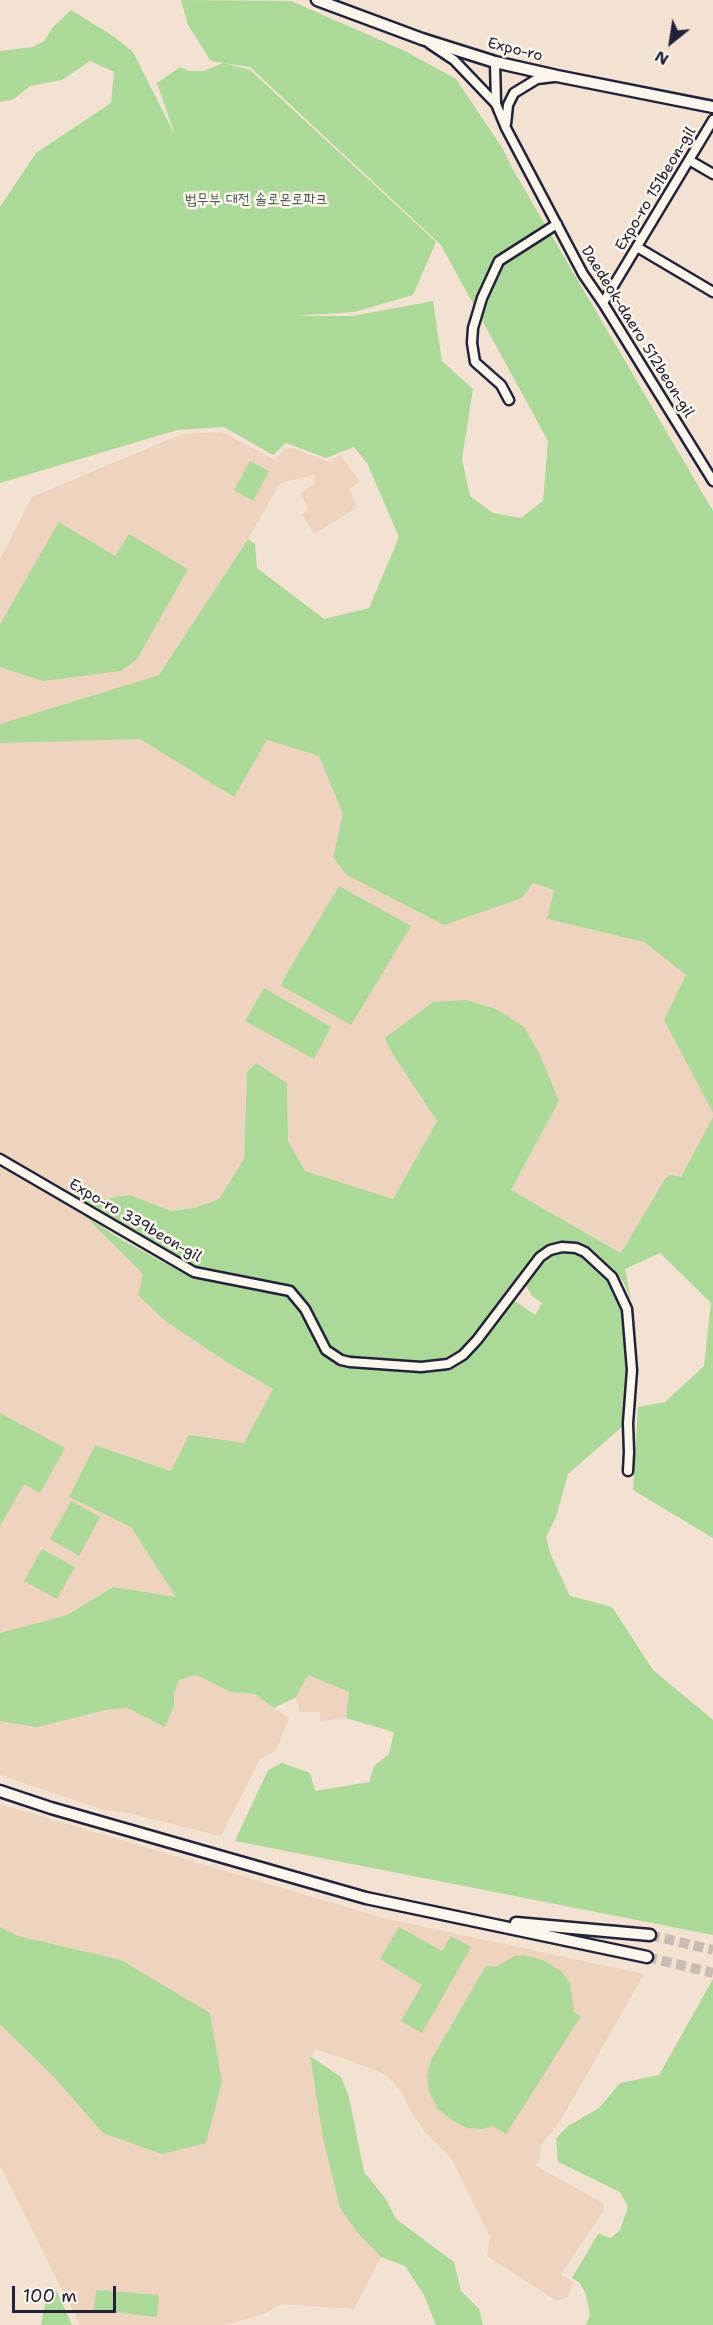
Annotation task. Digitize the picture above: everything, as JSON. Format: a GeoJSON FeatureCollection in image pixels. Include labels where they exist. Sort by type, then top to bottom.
{"type":"FeatureCollection","features":[{"type":"Feature","properties":{"kind":"main road","name":"Expo-ro"},"geometry":{"type":"LineString","coordinates":[[316,0],[422,39],[495,62],[713,106]]}},
{"type":"Feature","properties":{"kind":"main road"},"geometry":{"type":"LineString","coordinates":[[0,1791],[51,1808],[366,1898],[647,1957]]}},
{"type":"Feature","properties":{"kind":"main road"},"geometry":{"type":"LineString","coordinates":[[468,1919],[650,1935]]}},
{"type":"Feature","properties":{"kind":"street"},"geometry":{"type":"LineString","coordinates":[[422,39],[454,60],[496,104]]}},
{"type":"Feature","properties":{"kind":"street","name":"Daedeok-daero 512beon-gil"},"geometry":{"type":"LineString","coordinates":[[495,62],[496,104],[506,128],[583,274],[713,481]]}},
{"type":"Feature","properties":{"kind":"street"},"geometry":{"type":"LineString","coordinates":[[506,128],[508,105],[514,93],[537,80],[557,76]]}},
{"type":"Feature","properties":{"kind":"street","name":"Expo-ro 151beon-gil"},"geometry":{"type":"LineString","coordinates":[[603,303],[713,120]]}},
{"type":"Feature","properties":{"kind":"street"},"geometry":{"type":"LineString","coordinates":[[689,160],[713,174]]}},
{"type":"Feature","properties":{"kind":"street"},"geometry":{"type":"LineString","coordinates":[[509,400],[501,385],[475,362],[472,343],[473,328],[489,281],[499,261],[557,224]]}},
{"type":"Feature","properties":{"kind":"street"},"geometry":{"type":"LineString","coordinates":[[637,247],[713,292]]}},
{"type":"Feature","properties":{"kind":"street","name":"Expo-ro 339beon-gil"},"geometry":{"type":"LineString","coordinates":[[0,1159],[194,1272],[290,1291],[305,1309],[326,1350],[340,1360],[350,1362],[421,1367],[448,1364],[463,1355],[477,1340],[540,1257],[550,1250],[576,1248],[585,1252],[612,1277],[627,1309],[632,1371],[628,1423],[630,1452],[628,1471]]}},
{"type":"Feature","properties":{"kind":"shaded area"},"geometry":{"type":"Polygon","coordinates":[[[222,432],[275,460],[284,449],[293,448],[328,462],[340,455],[360,482],[349,489],[358,507],[314,534],[302,514],[309,508],[300,494],[314,484],[314,475],[280,483],[248,539],[159,675],[0,724],[0,559],[32,497],[182,434],[222,432]]]}},
{"type":"Feature","properties":{"kind":"shaded area"},"geometry":{"type":"Polygon","coordinates":[[[140,738],[234,797],[267,739],[319,756],[343,814],[333,856],[532,883],[554,890],[547,919],[644,942],[686,975],[664,1020],[713,1113],[713,1117],[681,1177],[665,1180],[622,1253],[511,1190],[559,1101],[390,1050],[437,1121],[393,1199],[305,1171],[288,1141],[287,1083],[247,1073],[244,1159],[219,1199],[194,1208],[171,1211],[130,1195],[104,1199],[73,1195],[0,1151],[0,743],[140,738]]]}},
{"type":"Feature","properties":{"kind":"shaded area"},"geometry":{"type":"Polygon","coordinates":[[[0,1167],[83,1214],[143,1274],[165,1321],[225,1361],[273,1389],[244,1444],[189,1435],[172,1471],[95,1445],[69,1497],[131,1527],[177,1598],[112,1587],[67,1615],[0,1633],[0,1167]]]}},
{"type":"Feature","properties":{"kind":"shaded area"},"geometry":{"type":"Polygon","coordinates":[[[196,1675],[231,1692],[255,1694],[289,1718],[276,1751],[260,1759],[221,1836],[128,1813],[104,1810],[0,1775],[0,1721],[127,1708],[165,1727],[174,1706],[174,1694],[179,1680],[196,1675]]]}},
{"type":"Feature","properties":{"kind":"shaded area"},"geometry":{"type":"Polygon","coordinates":[[[308,1675],[349,1692],[346,1718],[320,1721],[320,1712],[300,1712],[296,1697],[308,1675]]]}},
{"type":"Feature","properties":{"kind":"shaded area"},"geometry":{"type":"Polygon","coordinates":[[[0,1804],[383,1918],[644,1974],[562,2118],[540,2147],[540,2159],[536,2166],[603,2203],[604,2210],[561,2274],[573,2282],[568,2297],[557,2301],[487,2256],[490,2237],[451,2158],[424,2131],[403,2094],[387,2076],[316,2049],[311,2057],[323,2138],[340,2208],[381,2257],[354,2309],[281,2304],[264,2314],[225,2325],[80,2325],[0,2166],[0,1804]]]}},
{"type":"Feature","properties":{"kind":"green space","name":"법무부 대전 솔로몬로파크"},"geometry":{"type":"Polygon","coordinates":[[[181,0],[291,1],[403,50],[456,79],[503,149],[713,511],[713,1113],[664,1020],[686,975],[644,942],[547,919],[554,890],[533,883],[522,898],[444,925],[347,875],[333,857],[343,814],[319,756],[267,740],[234,797],[140,739],[0,743],[0,724],[159,675],[248,539],[255,544],[257,568],[324,619],[369,608],[399,537],[367,463],[354,447],[326,458],[286,443],[273,455],[224,427],[177,430],[0,483],[0,207],[36,153],[111,103],[114,72],[90,61],[62,80],[30,86],[14,99],[0,102],[0,51],[33,47],[44,41],[54,26],[71,10],[113,36],[133,52],[175,135],[157,83],[180,67],[189,71],[204,71],[223,63],[211,61],[188,25],[181,0]],[[223,63],[250,70],[436,242],[413,295],[354,312],[293,316],[353,316],[433,301],[442,361],[473,389],[462,459],[470,496],[493,513],[521,518],[543,501],[548,441],[441,245],[250,67],[223,63]]]}},
{"type":"Feature","properties":{"kind":"green space"},"geometry":{"type":"Polygon","coordinates":[[[250,461],[269,471],[253,501],[234,490],[250,461]]]}},
{"type":"Feature","properties":{"kind":"green space"},"geometry":{"type":"Polygon","coordinates":[[[59,522],[115,556],[129,534],[188,569],[137,659],[121,671],[43,681],[0,667],[0,624],[59,522]]]}},
{"type":"Feature","properties":{"kind":"green space"},"geometry":{"type":"Polygon","coordinates":[[[339,886],[411,926],[351,1025],[282,986],[282,982],[339,886]]]}},
{"type":"Feature","properties":{"kind":"green space"},"geometry":{"type":"Polygon","coordinates":[[[264,988],[331,1027],[314,1059],[245,1021],[264,988]]]}},
{"type":"Feature","properties":{"kind":"green space"},"geometry":{"type":"Polygon","coordinates":[[[466,1000],[496,1009],[524,1027],[540,1055],[559,1101],[511,1190],[621,1253],[665,1179],[671,1175],[681,1177],[713,1117],[713,1538],[633,1490],[638,1407],[665,1402],[704,1366],[711,1303],[660,1253],[625,1269],[631,1300],[624,1283],[614,1270],[591,1251],[570,1243],[546,1247],[517,1279],[473,1338],[450,1358],[429,1364],[348,1359],[329,1347],[312,1311],[296,1290],[273,1282],[211,1272],[189,1265],[73,1195],[104,1199],[130,1195],[171,1211],[194,1208],[219,1199],[244,1159],[247,1072],[256,1063],[287,1083],[288,1141],[305,1171],[393,1199],[437,1121],[390,1050],[385,1038],[433,1002],[466,1000]]]}},
{"type":"Feature","properties":{"kind":"green space"},"geometry":{"type":"Polygon","coordinates":[[[83,1214],[122,1240],[183,1273],[209,1281],[278,1293],[289,1298],[326,1356],[343,1366],[417,1372],[440,1370],[453,1365],[468,1356],[514,1300],[535,1315],[542,1303],[532,1296],[525,1284],[547,1258],[557,1254],[569,1253],[581,1256],[605,1276],[618,1296],[624,1314],[628,1375],[623,1426],[568,1474],[556,1517],[546,1537],[550,1553],[570,1596],[612,1607],[653,1670],[713,1720],[713,1935],[235,1841],[268,1770],[282,1763],[310,1773],[315,1791],[369,1782],[374,1766],[389,1754],[394,1732],[346,1718],[349,1692],[308,1675],[296,1697],[274,1708],[255,1694],[231,1692],[196,1675],[179,1680],[174,1694],[174,1706],[165,1727],[127,1708],[105,1710],[37,1727],[0,1721],[0,1633],[67,1615],[113,1587],[176,1597],[131,1527],[69,1497],[95,1445],[171,1471],[189,1435],[244,1443],[273,1389],[225,1361],[165,1321],[138,1295],[143,1274],[83,1214]]]}},
{"type":"Feature","properties":{"kind":"green space"},"geometry":{"type":"Polygon","coordinates":[[[0,1413],[65,1448],[40,1493],[24,1484],[0,1526],[0,1413]]]}},
{"type":"Feature","properties":{"kind":"green space"},"geometry":{"type":"Polygon","coordinates":[[[71,1501],[100,1517],[79,1556],[50,1539],[71,1501]]]}},
{"type":"Feature","properties":{"kind":"green space"},"geometry":{"type":"Polygon","coordinates":[[[42,1549],[75,1567],[57,1599],[24,1581],[42,1549]]]}},
{"type":"Feature","properties":{"kind":"green space"},"geometry":{"type":"Polygon","coordinates":[[[0,1927],[18,1936],[121,1960],[210,2013],[222,2082],[206,2143],[162,2154],[103,2133],[54,2077],[0,2024],[0,1927]]]}},
{"type":"Feature","properties":{"kind":"green space"},"geometry":{"type":"Polygon","coordinates":[[[399,1927],[442,1951],[451,1936],[471,1947],[422,2033],[401,2021],[422,1985],[380,1959],[399,1927]]]}},
{"type":"Feature","properties":{"kind":"green space"},"geometry":{"type":"Polygon","coordinates":[[[524,1955],[543,1960],[561,1971],[570,1983],[574,2012],[581,2016],[506,2134],[493,2126],[482,2129],[467,2128],[438,2109],[429,2092],[427,2075],[431,2060],[486,1966],[496,1967],[514,1956],[524,1955]]]}},
{"type":"Feature","properties":{"kind":"green space"},"geometry":{"type":"Polygon","coordinates":[[[713,1979],[713,2325],[586,2325],[590,2315],[586,2294],[580,2283],[572,2278],[598,2234],[611,2238],[620,2230],[628,2207],[620,2192],[558,2162],[556,2138],[568,2126],[599,2108],[620,2083],[659,2075],[713,1979]]]}},
{"type":"Feature","properties":{"kind":"green space"},"geometry":{"type":"Polygon","coordinates":[[[310,2056],[341,2077],[349,2097],[364,2172],[386,2199],[396,2219],[454,2262],[461,2291],[479,2309],[483,2325],[436,2325],[424,2295],[405,2266],[381,2257],[357,2232],[340,2208],[323,2138],[310,2056]]]}},
{"type":"Feature","properties":{"kind":"green space"},"geometry":{"type":"Polygon","coordinates":[[[56,2290],[72,2325],[41,2325],[45,2304],[56,2290]]]}},
{"type":"Feature","properties":{"kind":"green space"},"geometry":{"type":"Polygon","coordinates":[[[96,2290],[159,2295],[157,2317],[94,2310],[96,2290]]]}},
{"type":"Feature","properties":{"kind":"tunnel"},"geometry":{"type":"LineString","coordinates":[[650,1935],[713,1950]]}},
{"type":"Feature","properties":{"kind":"tunnel"},"geometry":{"type":"LineString","coordinates":[[647,1957],[713,1973]]}}]}
